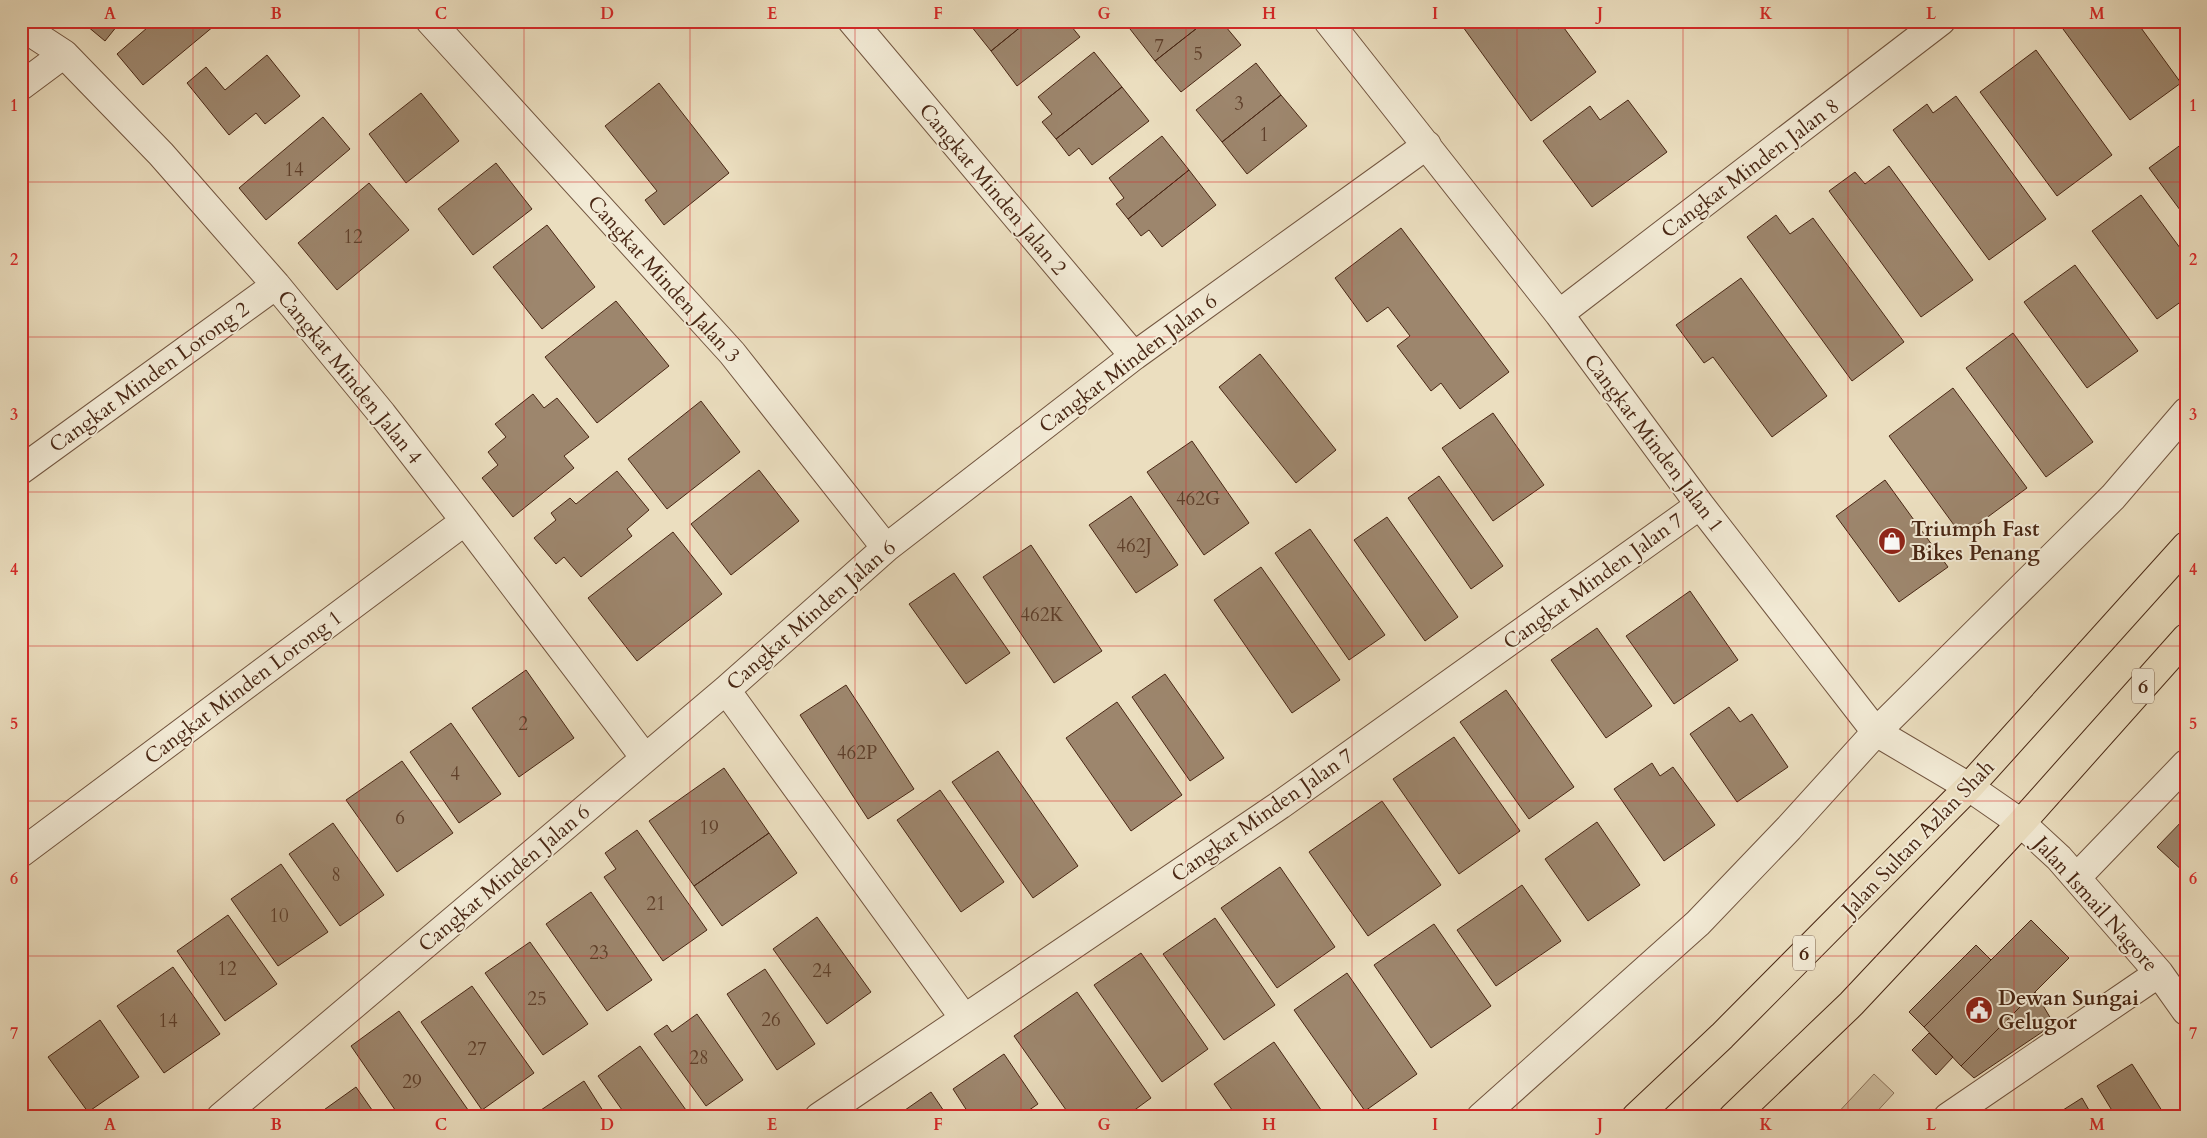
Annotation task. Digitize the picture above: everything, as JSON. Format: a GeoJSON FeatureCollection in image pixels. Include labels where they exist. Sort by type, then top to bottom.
{"type":"FeatureCollection","features":[{"type":"Feature","properties":{"kind":"highway","name":"Jalan Sultan Azlan Shah"},"geometry":{"type":"LineString","coordinates":[[1636,1117],[1722,1036],[1970,787],[2186,546]]}},
{"type":"Feature","properties":{"kind":"highway","name":"6"},"geometry":{"type":"LineString","coordinates":[[1733,1117],[1851,1004],[2021,823],[2186,638]]}},
{"type":"Feature","properties":{"kind":"street","name":"Cangkat Minden Jalan 3"},"geometry":{"type":"LineString","coordinates":[[430,21],[732,354],[886,548]]}},
{"type":"Feature","properties":{"kind":"street","name":"Cangkat Minden Jalan 2"},"geometry":{"type":"LineString","coordinates":[[852,21],[1134,356]]}},
{"type":"Feature","properties":{"kind":"street","name":"Cangkat Minden Jalan 1"},"geometry":{"type":"LineString","coordinates":[[1328,21],[1559,314],[1700,505],[1876,732],[1970,787]]}},
{"type":"Feature","properties":{"kind":"street","name":"Cangkat Minden Jalan 8"},"geometry":{"type":"LineString","coordinates":[[1559,314],[1941,21]]}},
{"type":"Feature","properties":{"kind":"street","name":"Cangkat Minden Jalan 4"},"geometry":{"type":"LineString","coordinates":[[21,26],[64,54],[161,154],[276,285],[382,414],[645,758]]}},
{"type":"Feature","properties":{"kind":"street"},"geometry":{"type":"LineString","coordinates":[[21,86],[64,54]]}},
{"type":"Feature","properties":{"kind":"street","name":"Cangkat Minden Jalan 6"},"geometry":{"type":"LineString","coordinates":[[222,1117],[726,690],[886,548],[1134,356],[1427,145]]}},
{"type":"Feature","properties":{"kind":"street","name":"Cangkat Minden Lorong 2"},"geometry":{"type":"LineString","coordinates":[[21,470],[276,285]]}},
{"type":"Feature","properties":{"kind":"street"},"geometry":{"type":"LineString","coordinates":[[1481,1117],[1698,923],[1789,828],[1876,732],[2113,497],[2186,412]]}},
{"type":"Feature","properties":{"kind":"street","name":"Cangkat Minden Jalan 7"},"geometry":{"type":"LineString","coordinates":[[819,1117],[1280,805],[1700,505]]}},
{"type":"Feature","properties":{"kind":"street","name":"Cangkat Minden Lorong 1"},"geometry":{"type":"LineString","coordinates":[[21,853],[465,521]]}},
{"type":"Feature","properties":{"kind":"street"},"geometry":{"type":"LineString","coordinates":[[726,690],[964,1018]]}},
{"type":"Feature","properties":{"kind":"street"},"geometry":{"type":"LineString","coordinates":[[2077,878],[2186,764]]}},
{"type":"Feature","properties":{"kind":"street","name":"Jalan Ismail Nagore"},"geometry":{"type":"LineString","coordinates":[[1970,787],[2021,823],[2059,858],[2184,1003]]}},
{"type":"Feature","properties":{"kind":"street"},"geometry":{"type":"LineString","coordinates":[[1948,1117],[2159,973]]}},
{"type":"Feature","properties":{"kind":"shaded area"},"geometry":{"type":"Polygon","coordinates":[[[1874,1074],[1894,1093],[1872,1117],[1834,1117],[1874,1074]]]}},
{"type":"Feature","properties":{"kind":"building"},"geometry":{"type":"Polygon","coordinates":[[[81,21],[121,21],[105,41],[81,21]]]}},
{"type":"Feature","properties":{"kind":"building"},"geometry":{"type":"Polygon","coordinates":[[[155,21],[220,21],[143,85],[117,54],[155,21]]]}},
{"type":"Feature","properties":{"kind":"building"},"geometry":{"type":"Polygon","coordinates":[[[967,21],[1028,21],[991,51],[967,21]]]}},
{"type":"Feature","properties":{"kind":"building"},"geometry":{"type":"Polygon","coordinates":[[[1028,21],[1067,21],[1080,37],[1017,86],[991,51],[1028,21]]]}},
{"type":"Feature","properties":{"kind":"building"},"geometry":{"type":"Polygon","coordinates":[[[1140,21],[1206,21],[1155,61],[1130,29],[1140,21]]]}},
{"type":"Feature","properties":{"kind":"building"},"geometry":{"type":"Polygon","coordinates":[[[1206,21],[1221,21],[1241,45],[1181,92],[1155,61],[1206,21]]]}},
{"type":"Feature","properties":{"kind":"building"},"geometry":{"type":"Polygon","coordinates":[[[1472,21],[1532,21],[1538,29],[1549,21],[1559,21],[1596,72],[1531,121],[1463,27],[1472,21]]]}},
{"type":"Feature","properties":{"kind":"building"},"geometry":{"type":"Polygon","coordinates":[[[2073,21],[2136,21],[2181,83],[2130,120],[2063,29],[2073,21]]]}},
{"type":"Feature","properties":{"kind":"building"},"geometry":{"type":"Polygon","coordinates":[[[2036,50],[2112,155],[2057,196],[1980,92],[2036,50]]]}},
{"type":"Feature","properties":{"kind":"building"},"geometry":{"type":"Polygon","coordinates":[[[1094,52],[1122,87],[1056,139],[1042,122],[1052,114],[1038,97],[1094,52]]]}},
{"type":"Feature","properties":{"kind":"building"},"geometry":{"type":"Polygon","coordinates":[[[267,55],[300,96],[265,124],[256,113],[229,135],[187,83],[206,67],[225,90],[267,55]]]}},
{"type":"Feature","properties":{"kind":"building"},"geometry":{"type":"Polygon","coordinates":[[[1256,63],[1281,95],[1222,142],[1196,110],[1256,63]]]}},
{"type":"Feature","properties":{"kind":"building"},"geometry":{"type":"Polygon","coordinates":[[[659,83],[729,173],[664,225],[645,200],[657,191],[605,126],[659,83]]]}},
{"type":"Feature","properties":{"kind":"building"},"geometry":{"type":"Polygon","coordinates":[[[1122,87],[1149,121],[1092,165],[1079,148],[1069,156],[1056,139],[1122,87]]]}},
{"type":"Feature","properties":{"kind":"building"},"geometry":{"type":"Polygon","coordinates":[[[421,93],[459,141],[406,183],[369,134],[421,93]]]}},
{"type":"Feature","properties":{"kind":"building"},"geometry":{"type":"Polygon","coordinates":[[[1281,95],[1307,126],[1247,174],[1222,142],[1281,95]]]}},
{"type":"Feature","properties":{"kind":"building"},"geometry":{"type":"Polygon","coordinates":[[[1956,96],[2046,219],[1989,260],[1893,130],[1927,104],[1933,113],[1956,96]]]}},
{"type":"Feature","properties":{"kind":"building"},"geometry":{"type":"Polygon","coordinates":[[[1628,100],[1667,152],[1592,207],[1543,141],[1590,106],[1600,120],[1628,100]]]}},
{"type":"Feature","properties":{"kind":"building"},"geometry":{"type":"Polygon","coordinates":[[[323,117],[350,149],[266,220],[239,188],[323,117]]]}},
{"type":"Feature","properties":{"kind":"building"},"geometry":{"type":"Polygon","coordinates":[[[1162,136],[1189,170],[1128,219],[1116,204],[1124,198],[1109,178],[1162,136]]]}},
{"type":"Feature","properties":{"kind":"building"},"geometry":{"type":"Polygon","coordinates":[[[2186,141],[2186,218],[2149,168],[2186,141]]]}},
{"type":"Feature","properties":{"kind":"building"},"geometry":{"type":"Polygon","coordinates":[[[496,163],[532,209],[473,255],[438,209],[496,163]]]}},
{"type":"Feature","properties":{"kind":"building"},"geometry":{"type":"Polygon","coordinates":[[[1889,166],[1973,280],[1921,317],[1829,191],[1855,172],[1865,184],[1889,166]]]}},
{"type":"Feature","properties":{"kind":"building"},"geometry":{"type":"Polygon","coordinates":[[[1189,170],[1216,205],[1162,247],[1149,230],[1141,236],[1128,219],[1189,170]]]}},
{"type":"Feature","properties":{"kind":"building"},"geometry":{"type":"Polygon","coordinates":[[[369,183],[409,230],[337,290],[298,243],[369,183]]]}},
{"type":"Feature","properties":{"kind":"building"},"geometry":{"type":"Polygon","coordinates":[[[2141,195],[2186,256],[2186,298],[2157,319],[2092,231],[2141,195]]]}},
{"type":"Feature","properties":{"kind":"building"},"geometry":{"type":"Polygon","coordinates":[[[1776,215],[1790,234],[1813,218],[1904,342],[1852,381],[1747,237],[1776,215]]]}},
{"type":"Feature","properties":{"kind":"building"},"geometry":{"type":"Polygon","coordinates":[[[547,225],[595,287],[542,329],[493,267],[547,225]]]}},
{"type":"Feature","properties":{"kind":"building"},"geometry":{"type":"Polygon","coordinates":[[[1401,228],[1509,372],[1460,409],[1441,383],[1431,391],[1397,346],[1410,336],[1388,307],[1367,322],[1335,278],[1401,228]]]}},
{"type":"Feature","properties":{"kind":"building"},"geometry":{"type":"Polygon","coordinates":[[[2075,265],[2138,351],[2087,388],[2024,302],[2075,265]]]}},
{"type":"Feature","properties":{"kind":"building"},"geometry":{"type":"Polygon","coordinates":[[[1741,278],[1827,396],[1772,437],[1713,357],[1704,363],[1676,325],[1741,278]]]}},
{"type":"Feature","properties":{"kind":"building"},"geometry":{"type":"Polygon","coordinates":[[[616,301],[669,366],[597,423],[545,357],[616,301]]]}},
{"type":"Feature","properties":{"kind":"building"},"geometry":{"type":"Polygon","coordinates":[[[2013,333],[2093,442],[2046,477],[1966,368],[2013,333]]]}},
{"type":"Feature","properties":{"kind":"building"},"geometry":{"type":"Polygon","coordinates":[[[1260,354],[1336,450],[1296,483],[1219,387],[1260,354]]]}},
{"type":"Feature","properties":{"kind":"building"},"geometry":{"type":"Polygon","coordinates":[[[1953,388],[2027,488],[1962,536],[1889,436],[1953,388]]]}},
{"type":"Feature","properties":{"kind":"building"},"geometry":{"type":"Polygon","coordinates":[[[533,394],[544,408],[557,398],[589,437],[564,456],[574,468],[513,517],[482,478],[498,465],[488,452],[506,437],[495,424],[533,394]]]}},
{"type":"Feature","properties":{"kind":"building"},"geometry":{"type":"Polygon","coordinates":[[[701,401],[740,452],[667,509],[628,459],[701,401]]]}},
{"type":"Feature","properties":{"kind":"building"},"geometry":{"type":"Polygon","coordinates":[[[1493,413],[1544,485],[1493,521],[1442,448],[1493,413]]]}},
{"type":"Feature","properties":{"kind":"building"},"geometry":{"type":"Polygon","coordinates":[[[1192,441],[1249,523],[1204,555],[1147,472],[1192,441]]]}},
{"type":"Feature","properties":{"kind":"building"},"geometry":{"type":"Polygon","coordinates":[[[759,470],[799,521],[731,575],[691,524],[759,470]]]}},
{"type":"Feature","properties":{"kind":"building"},"geometry":{"type":"Polygon","coordinates":[[[617,471],[649,510],[627,529],[632,536],[581,577],[564,557],[556,564],[534,538],[556,520],[551,513],[570,498],[576,504],[617,471]]]}},
{"type":"Feature","properties":{"kind":"building"},"geometry":{"type":"Polygon","coordinates":[[[1439,476],[1503,566],[1471,589],[1408,498],[1439,476]]]}},
{"type":"Feature","properties":{"kind":"building","name":"Triumph Fast Bikes Penang"},"geometry":{"type":"Polygon","coordinates":[[[1885,480],[1948,567],[1899,602],[1836,516],[1885,480]]]}},
{"type":"Feature","properties":{"kind":"building"},"geometry":{"type":"Polygon","coordinates":[[[1131,496],[1178,565],[1136,593],[1089,525],[1131,496]]]}},
{"type":"Feature","properties":{"kind":"building"},"geometry":{"type":"Polygon","coordinates":[[[1387,517],[1458,617],[1425,641],[1354,540],[1387,517]]]}},
{"type":"Feature","properties":{"kind":"building"},"geometry":{"type":"Polygon","coordinates":[[[1310,529],[1385,635],[1349,660],[1275,553],[1310,529]]]}},
{"type":"Feature","properties":{"kind":"building"},"geometry":{"type":"Polygon","coordinates":[[[673,532],[722,594],[637,661],[588,598],[673,532]]]}},
{"type":"Feature","properties":{"kind":"building"},"geometry":{"type":"Polygon","coordinates":[[[1031,545],[1102,651],[1054,683],[983,577],[1031,545]]]}},
{"type":"Feature","properties":{"kind":"building"},"geometry":{"type":"Polygon","coordinates":[[[1261,567],[1340,680],[1292,713],[1214,600],[1261,567]]]}},
{"type":"Feature","properties":{"kind":"building"},"geometry":{"type":"Polygon","coordinates":[[[954,573],[1010,653],[966,684],[909,604],[954,573]]]}},
{"type":"Feature","properties":{"kind":"building"},"geometry":{"type":"Polygon","coordinates":[[[1690,591],[1738,660],[1674,704],[1626,636],[1690,591]]]}},
{"type":"Feature","properties":{"kind":"building"},"geometry":{"type":"Polygon","coordinates":[[[1597,628],[1652,706],[1606,738],[1551,660],[1597,628]]]}},
{"type":"Feature","properties":{"kind":"building"},"geometry":{"type":"Polygon","coordinates":[[[526,670],[574,738],[519,777],[472,708],[526,670]]]}},
{"type":"Feature","properties":{"kind":"building"},"geometry":{"type":"Polygon","coordinates":[[[1165,674],[1224,758],[1190,781],[1132,697],[1165,674]]]}},
{"type":"Feature","properties":{"kind":"building"},"geometry":{"type":"Polygon","coordinates":[[[846,685],[914,789],[868,819],[800,715],[846,685]]]}},
{"type":"Feature","properties":{"kind":"building"},"geometry":{"type":"Polygon","coordinates":[[[1506,690],[1574,787],[1529,819],[1460,722],[1506,690]]]}},
{"type":"Feature","properties":{"kind":"building"},"geometry":{"type":"Polygon","coordinates":[[[1117,702],[1182,795],[1131,831],[1066,738],[1117,702]]]}},
{"type":"Feature","properties":{"kind":"building"},"geometry":{"type":"Polygon","coordinates":[[[1729,707],[1740,722],[1752,714],[1788,767],[1737,802],[1690,734],[1729,707]]]}},
{"type":"Feature","properties":{"kind":"building"},"geometry":{"type":"Polygon","coordinates":[[[451,723],[501,794],[459,823],[410,752],[451,723]]]}},
{"type":"Feature","properties":{"kind":"building"},"geometry":{"type":"Polygon","coordinates":[[[1454,737],[1520,831],[1459,874],[1393,779],[1454,737]]]}},
{"type":"Feature","properties":{"kind":"building"},"geometry":{"type":"Polygon","coordinates":[[[998,751],[1078,866],[1033,898],[952,782],[998,751]]]}},
{"type":"Feature","properties":{"kind":"building"},"geometry":{"type":"Polygon","coordinates":[[[402,761],[453,833],[397,872],[346,800],[402,761]]]}},
{"type":"Feature","properties":{"kind":"building"},"geometry":{"type":"Polygon","coordinates":[[[1652,763],[1660,776],[1673,767],[1715,825],[1664,861],[1614,789],[1652,763]]]}},
{"type":"Feature","properties":{"kind":"building"},"geometry":{"type":"Polygon","coordinates":[[[724,768],[769,833],[694,886],[649,821],[724,768]]]}},
{"type":"Feature","properties":{"kind":"building"},"geometry":{"type":"Polygon","coordinates":[[[940,790],[1004,882],[961,912],[897,820],[940,790]]]}},
{"type":"Feature","properties":{"kind":"building"},"geometry":{"type":"Polygon","coordinates":[[[1382,801],[1441,885],[1368,936],[1309,852],[1382,801]]]}},
{"type":"Feature","properties":{"kind":"building"},"geometry":{"type":"Polygon","coordinates":[[[2186,817],[2186,874],[2157,847],[2186,817]]]}},
{"type":"Feature","properties":{"kind":"building"},"geometry":{"type":"Polygon","coordinates":[[[1597,822],[1640,885],[1588,921],[1545,859],[1597,822]]]}},
{"type":"Feature","properties":{"kind":"building"},"geometry":{"type":"Polygon","coordinates":[[[333,823],[384,895],[340,926],[289,854],[333,823]]]}},
{"type":"Feature","properties":{"kind":"building"},"geometry":{"type":"Polygon","coordinates":[[[637,830],[707,930],[663,961],[604,877],[616,869],[605,853],[637,830]]]}},
{"type":"Feature","properties":{"kind":"building"},"geometry":{"type":"Polygon","coordinates":[[[769,833],[797,873],[722,926],[694,886],[769,833]]]}},
{"type":"Feature","properties":{"kind":"building"},"geometry":{"type":"Polygon","coordinates":[[[281,864],[328,932],[278,966],[231,899],[281,864]]]}},
{"type":"Feature","properties":{"kind":"building"},"geometry":{"type":"Polygon","coordinates":[[[1280,867],[1335,947],[1277,988],[1221,908],[1280,867]]]}},
{"type":"Feature","properties":{"kind":"building"},"geometry":{"type":"Polygon","coordinates":[[[1522,885],[1561,941],[1496,986],[1457,930],[1522,885]]]}},
{"type":"Feature","properties":{"kind":"building"},"geometry":{"type":"Polygon","coordinates":[[[591,892],[652,980],[607,1011],[546,924],[591,892]]]}},
{"type":"Feature","properties":{"kind":"building"},"geometry":{"type":"Polygon","coordinates":[[[228,915],[277,984],[225,1021],[177,951],[228,915]]]}},
{"type":"Feature","properties":{"kind":"building"},"geometry":{"type":"Polygon","coordinates":[[[817,917],[871,992],[827,1024],[773,949],[817,917]]]}},
{"type":"Feature","properties":{"kind":"building"},"geometry":{"type":"Polygon","coordinates":[[[1215,918],[1275,1005],[1224,1040],[1163,954],[1215,918]]]}},
{"type":"Feature","properties":{"kind":"building","name":"Dewan Sungai Gelugor"},"geometry":{"type":"Polygon","coordinates":[[[2031,920],[2069,958],[1961,1066],[1924,1027],[2031,920]]]}},
{"type":"Feature","properties":{"kind":"building"},"geometry":{"type":"Polygon","coordinates":[[[1434,924],[1491,1006],[1431,1048],[1374,965],[1434,924]]]}},
{"type":"Feature","properties":{"kind":"building"},"geometry":{"type":"Polygon","coordinates":[[[530,942],[588,1024],[543,1055],[485,973],[530,942]]]}},
{"type":"Feature","properties":{"kind":"building"},"geometry":{"type":"Polygon","coordinates":[[[1976,945],[1991,960],[1924,1027],[1909,1012],[1976,945]]]}},
{"type":"Feature","properties":{"kind":"building"},"geometry":{"type":"Polygon","coordinates":[[[1141,953],[1208,1049],[1162,1082],[1094,985],[1141,953]]]}},
{"type":"Feature","properties":{"kind":"building"},"geometry":{"type":"Polygon","coordinates":[[[173,967],[220,1034],[164,1073],[117,1006],[173,967]]]}},
{"type":"Feature","properties":{"kind":"building"},"geometry":{"type":"Polygon","coordinates":[[[765,969],[815,1044],[777,1070],[727,994],[765,969]]]}},
{"type":"Feature","properties":{"kind":"building"},"geometry":{"type":"Polygon","coordinates":[[[1347,973],[1417,1074],[1365,1111],[1294,1010],[1347,973]]]}},
{"type":"Feature","properties":{"kind":"building"},"geometry":{"type":"Polygon","coordinates":[[[472,986],[534,1073],[482,1110],[421,1022],[472,986]]]}},
{"type":"Feature","properties":{"kind":"building"},"geometry":{"type":"Polygon","coordinates":[[[1077,992],[1151,1098],[1125,1117],[1071,1117],[1014,1036],[1077,992]]]}},
{"type":"Feature","properties":{"kind":"building"},"geometry":{"type":"Polygon","coordinates":[[[2035,992],[2054,1024],[1974,1078],[1961,1066],[2035,992]]]}},
{"type":"Feature","properties":{"kind":"building"},"geometry":{"type":"Polygon","coordinates":[[[399,1011],[473,1117],[400,1117],[351,1046],[399,1011]]]}},
{"type":"Feature","properties":{"kind":"building"},"geometry":{"type":"Polygon","coordinates":[[[697,1014],[743,1080],[706,1106],[654,1034],[667,1025],[672,1032],[697,1014]]]}},
{"type":"Feature","properties":{"kind":"building"},"geometry":{"type":"Polygon","coordinates":[[[100,1020],[139,1077],[88,1112],[48,1057],[100,1020]]]}},
{"type":"Feature","properties":{"kind":"building"},"geometry":{"type":"Polygon","coordinates":[[[1929,1033],[1953,1057],[1936,1075],[1912,1050],[1929,1033]]]}},
{"type":"Feature","properties":{"kind":"building"},"geometry":{"type":"Polygon","coordinates":[[[1274,1042],[1326,1117],[1237,1117],[1214,1084],[1274,1042]]]}},
{"type":"Feature","properties":{"kind":"building"},"geometry":{"type":"Polygon","coordinates":[[[640,1046],[691,1117],[627,1117],[598,1076],[640,1046]]]}},
{"type":"Feature","properties":{"kind":"building"},"geometry":{"type":"Polygon","coordinates":[[[1004,1054],[1038,1104],[1019,1117],[971,1117],[953,1089],[1004,1054]]]}},
{"type":"Feature","properties":{"kind":"building"},"geometry":{"type":"Polygon","coordinates":[[[2132,1064],[2166,1117],[2116,1117],[2097,1086],[2132,1064]]]}},
{"type":"Feature","properties":{"kind":"building"},"geometry":{"type":"Polygon","coordinates":[[[584,1081],[607,1117],[542,1117],[538,1112],[584,1081]]]}},
{"type":"Feature","properties":{"kind":"building"},"geometry":{"type":"Polygon","coordinates":[[[356,1087],[377,1117],[314,1117],[356,1087]]]}},
{"type":"Feature","properties":{"kind":"building"},"geometry":{"type":"Polygon","coordinates":[[[931,1092],[948,1117],[895,1117],[931,1092]]]}},
{"type":"Feature","properties":{"kind":"building"},"geometry":{"type":"Polygon","coordinates":[[[2082,1098],[2093,1117],[2052,1117],[2082,1098]]]}},
{"type":"Feature","properties":{"kind":"place","name":"Triumph Fast Bikes Penang"},"geometry":{"type":"Point","coordinates":[1892,541]}},
{"type":"Feature","properties":{"kind":"place","name":"Dewan Sungai Gelugor"},"geometry":{"type":"Point","coordinates":[1979,1010]}}]}
